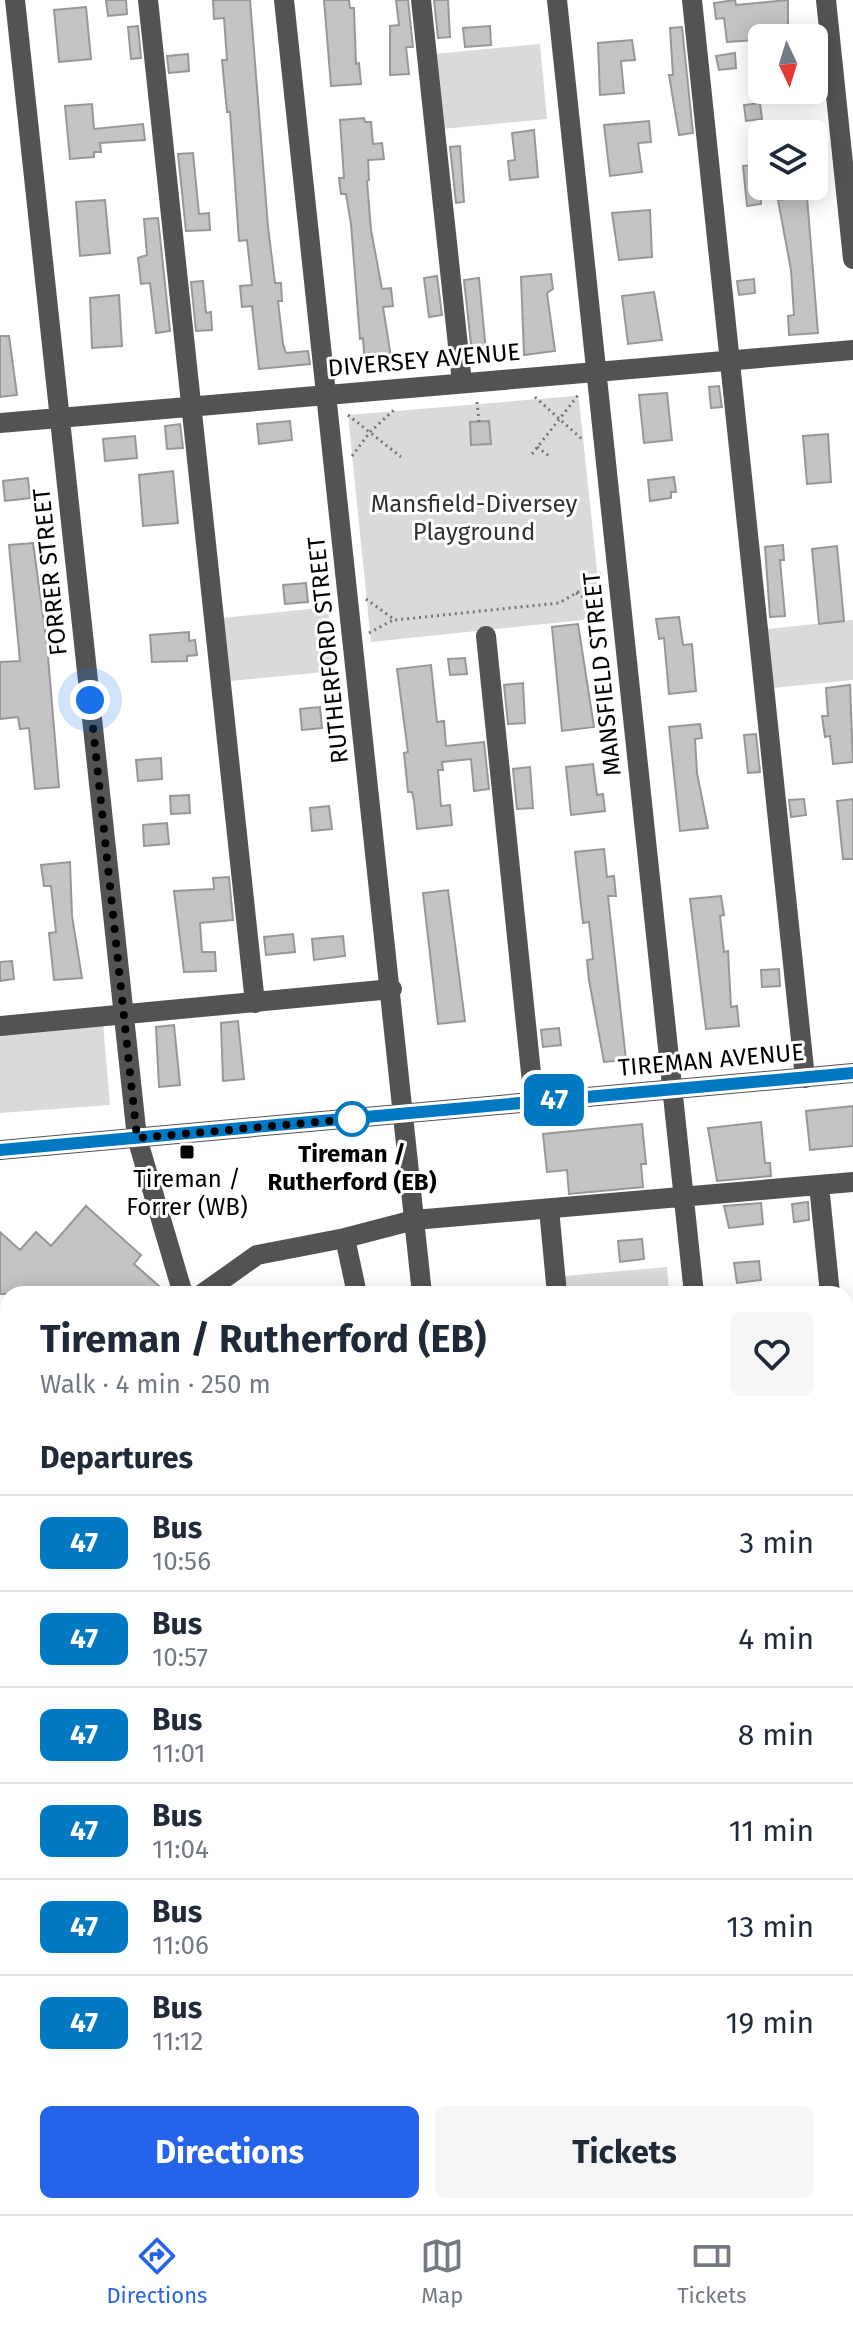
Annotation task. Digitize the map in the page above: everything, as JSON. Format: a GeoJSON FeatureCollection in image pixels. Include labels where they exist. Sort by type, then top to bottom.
{"type":"FeatureCollection","features":[{"type":"Feature","properties":{"kind":"street","name":"FORRER STREET"},"geometry":{"type":"LineString","coordinates":[[15,0],[137,1138],[181,1286]]}},
{"type":"Feature","properties":{"kind":"street"},"geometry":{"type":"LineString","coordinates":[[148,0],[255,1003]]}},
{"type":"Feature","properties":{"kind":"street","name":"RUTHERFORD STREET"},"geometry":{"type":"LineString","coordinates":[[284,0],[392,989],[421,1286]]}},
{"type":"Feature","properties":{"kind":"street"},"geometry":{"type":"LineString","coordinates":[[421,0],[462,383]]}},
{"type":"Feature","properties":{"kind":"street","name":"MANSFIELD STREET"},"geometry":{"type":"LineString","coordinates":[[557,0],[693,1286]]}},
{"type":"Feature","properties":{"kind":"street"},"geometry":{"type":"LineString","coordinates":[[692,0],[805,1078]]}},
{"type":"Feature","properties":{"kind":"street"},"geometry":{"type":"LineString","coordinates":[[826,0],[853,259]]}},
{"type":"Feature","properties":{"kind":"street","name":"DIVERSEY AVENUE"},"geometry":{"type":"LineString","coordinates":[[0,423],[853,350]]}},
{"type":"Feature","properties":{"kind":"street"},"geometry":{"type":"LineString","coordinates":[[486,636],[534,1102]]}},
{"type":"Feature","properties":{"kind":"street"},"geometry":{"type":"LineString","coordinates":[[0,1026],[392,989]]}},
{"type":"Feature","properties":{"kind":"street","name":"TIREMAN AVENUE"},"geometry":{"type":"LineString","coordinates":[[0,1150],[853,1073]]}},
{"type":"Feature","properties":{"kind":"street"},"geometry":{"type":"LineString","coordinates":[[213,1286],[257,1255],[345,1238],[414,1220],[853,1182]]}},
{"type":"Feature","properties":{"kind":"street"},"geometry":{"type":"LineString","coordinates":[[819,1185],[829,1286]]}},
{"type":"Feature","properties":{"kind":"street"},"geometry":{"type":"LineString","coordinates":[[549,1209],[556,1286]]}},
{"type":"Feature","properties":{"kind":"street"},"geometry":{"type":"LineString","coordinates":[[345,1238],[355,1286]]}},
{"type":"Feature","properties":{"kind":"path"},"geometry":{"type":"LineString","coordinates":[[532,454],[581,392]]}},
{"type":"Feature","properties":{"kind":"path"},"geometry":{"type":"LineString","coordinates":[[534,397],[586,442]]}},
{"type":"Feature","properties":{"kind":"path"},"geometry":{"type":"LineString","coordinates":[[477,402],[479,422]]}},
{"type":"Feature","properties":{"kind":"path"},"geometry":{"type":"LineString","coordinates":[[350,460],[370,432],[395,409]]}},
{"type":"Feature","properties":{"kind":"path"},"geometry":{"type":"LineString","coordinates":[[346,413],[401,457]]}},
{"type":"Feature","properties":{"kind":"path"},"geometry":{"type":"LineString","coordinates":[[537,447],[549,456]]}},
{"type":"Feature","properties":{"kind":"path"},"geometry":{"type":"LineString","coordinates":[[369,633],[395,620],[559,603],[600,572]]}},
{"type":"Feature","properties":{"kind":"path"},"geometry":{"type":"LineString","coordinates":[[576,593],[604,609]]}},
{"type":"Feature","properties":{"kind":"path"},"geometry":{"type":"LineString","coordinates":[[365,599],[395,620]]}},
{"type":"Feature","properties":{"kind":"green space"},"geometry":{"type":"Polygon","coordinates":[[[540,44],[547,119],[442,129],[434,54],[540,44]]]}},
{"type":"Feature","properties":{"kind":"green space","name":"Mansfield-Diversey Playground"},"geometry":{"type":"Polygon","coordinates":[[[575,396],[579,400],[602,618],[371,642],[348,415],[575,396]]]}},
{"type":"Feature","properties":{"kind":"green space"},"geometry":{"type":"Polygon","coordinates":[[[328,607],[335,671],[230,681],[223,618],[328,607]]]}},
{"type":"Feature","properties":{"kind":"green space"},"geometry":{"type":"Polygon","coordinates":[[[853,620],[853,680],[773,688],[767,629],[853,620]]]}},
{"type":"Feature","properties":{"kind":"green space"},"geometry":{"type":"Polygon","coordinates":[[[103,1023],[110,1105],[0,1113],[0,1033],[103,1023]]]}},
{"type":"Feature","properties":{"kind":"green space"},"geometry":{"type":"Polygon","coordinates":[[[667,1267],[668,1286],[565,1286],[564,1276],[667,1267]]]}},
{"type":"Feature","properties":{"kind":"building"},"geometry":{"type":"Polygon","coordinates":[[[106,0],[126,0],[127,14],[108,16],[106,0]]]}},
{"type":"Feature","properties":{"kind":"building"},"geometry":{"type":"Polygon","coordinates":[[[213,0],[250,0],[268,227],[275,283],[281,283],[282,301],[278,301],[283,344],[286,353],[308,351],[310,364],[259,369],[252,306],[242,307],[240,286],[252,285],[247,240],[239,241],[230,112],[227,112],[222,60],[227,60],[224,18],[214,19],[213,0]]]}},
{"type":"Feature","properties":{"kind":"building"},"geometry":{"type":"Polygon","coordinates":[[[324,0],[349,0],[350,8],[354,8],[356,64],[359,63],[361,84],[331,86],[324,0]]]}},
{"type":"Feature","properties":{"kind":"building"},"geometry":{"type":"Polygon","coordinates":[[[396,0],[408,0],[413,47],[406,47],[409,74],[390,75],[390,26],[399,25],[396,0]]]}},
{"type":"Feature","properties":{"kind":"building"},"geometry":{"type":"Polygon","coordinates":[[[434,0],[448,0],[450,37],[438,38],[434,0]]]}},
{"type":"Feature","properties":{"kind":"building"},"geometry":{"type":"Polygon","coordinates":[[[735,0],[736,5],[788,0],[788,24],[748,24],[748,41],[727,42],[724,18],[716,19],[714,3],[735,0]]]}},
{"type":"Feature","properties":{"kind":"building"},"geometry":{"type":"Polygon","coordinates":[[[86,7],[91,59],[59,62],[54,10],[86,7]]]}},
{"type":"Feature","properties":{"kind":"building"},"geometry":{"type":"Polygon","coordinates":[[[138,26],[141,58],[131,59],[128,27],[138,26]]]}},
{"type":"Feature","properties":{"kind":"building"},"geometry":{"type":"Polygon","coordinates":[[[490,26],[491,45],[465,47],[463,28],[490,26]]]}},
{"type":"Feature","properties":{"kind":"building"},"geometry":{"type":"Polygon","coordinates":[[[682,27],[693,133],[679,135],[669,75],[673,75],[670,28],[682,27]]]}},
{"type":"Feature","properties":{"kind":"building"},"geometry":{"type":"Polygon","coordinates":[[[632,40],[635,60],[621,61],[624,93],[600,95],[598,43],[632,40]]]}},
{"type":"Feature","properties":{"kind":"building"},"geometry":{"type":"Polygon","coordinates":[[[735,53],[736,68],[719,70],[716,56],[735,53]]]}},
{"type":"Feature","properties":{"kind":"building"},"geometry":{"type":"Polygon","coordinates":[[[188,54],[189,71],[169,73],[167,56],[188,54]]]}},
{"type":"Feature","properties":{"kind":"building"},"geometry":{"type":"Polygon","coordinates":[[[92,104],[94,129],[143,124],[145,140],[100,143],[101,152],[94,152],[94,157],[70,159],[65,106],[92,104]]]}},
{"type":"Feature","properties":{"kind":"building"},"geometry":{"type":"Polygon","coordinates":[[[760,104],[762,119],[746,121],[744,105],[760,104]]]}},
{"type":"Feature","properties":{"kind":"building"},"geometry":{"type":"Polygon","coordinates":[[[364,118],[365,122],[371,122],[373,144],[382,143],[384,159],[368,160],[367,181],[371,230],[382,289],[391,288],[393,306],[383,307],[392,363],[365,366],[351,224],[346,194],[341,194],[339,178],[344,178],[340,120],[364,118]]]}},
{"type":"Feature","properties":{"kind":"building"},"geometry":{"type":"Polygon","coordinates":[[[649,121],[651,142],[638,143],[642,172],[610,176],[604,125],[649,121]]]}},
{"type":"Feature","properties":{"kind":"building"},"geometry":{"type":"Polygon","coordinates":[[[534,130],[538,177],[510,180],[508,161],[515,160],[512,133],[534,130]]]}},
{"type":"Feature","properties":{"kind":"building"},"geometry":{"type":"Polygon","coordinates":[[[460,146],[464,202],[456,203],[450,147],[460,146]]]}},
{"type":"Feature","properties":{"kind":"building"},"geometry":{"type":"Polygon","coordinates":[[[193,153],[199,214],[209,213],[210,230],[186,231],[178,154],[193,153]]]}},
{"type":"Feature","properties":{"kind":"building"},"geometry":{"type":"Polygon","coordinates":[[[743,166],[748,166],[748,200],[761,200],[761,204],[747,206],[743,166]]]}},
{"type":"Feature","properties":{"kind":"building"},"geometry":{"type":"Polygon","coordinates":[[[105,200],[110,253],[80,256],[76,202],[105,200]]]}},
{"type":"Feature","properties":{"kind":"building"},"geometry":{"type":"Polygon","coordinates":[[[778,200],[807,200],[818,333],[789,335],[788,316],[794,315],[791,270],[778,200]]]}},
{"type":"Feature","properties":{"kind":"building"},"geometry":{"type":"Polygon","coordinates":[[[650,210],[652,257],[619,260],[612,213],[650,210]]]}},
{"type":"Feature","properties":{"kind":"building"},"geometry":{"type":"Polygon","coordinates":[[[158,218],[170,331],[156,333],[150,283],[141,284],[138,258],[147,255],[144,219],[158,218]]]}},
{"type":"Feature","properties":{"kind":"building"},"geometry":{"type":"Polygon","coordinates":[[[551,274],[553,289],[547,293],[555,351],[524,355],[521,277],[551,274]]]}},
{"type":"Feature","properties":{"kind":"building"},"geometry":{"type":"Polygon","coordinates":[[[437,276],[442,315],[429,317],[424,278],[437,276]]]}},
{"type":"Feature","properties":{"kind":"building"},"geometry":{"type":"Polygon","coordinates":[[[479,278],[487,362],[473,363],[464,280],[479,278]]]}},
{"type":"Feature","properties":{"kind":"building"},"geometry":{"type":"Polygon","coordinates":[[[754,279],[755,293],[739,295],[737,281],[754,279]]]}},
{"type":"Feature","properties":{"kind":"building"},"geometry":{"type":"Polygon","coordinates":[[[203,281],[206,313],[211,312],[212,330],[196,331],[191,282],[203,281]]]}},
{"type":"Feature","properties":{"kind":"building"},"geometry":{"type":"Polygon","coordinates":[[[654,292],[662,340],[628,344],[622,296],[654,292]]]}},
{"type":"Feature","properties":{"kind":"building"},"geometry":{"type":"Polygon","coordinates":[[[119,295],[122,346],[92,348],[90,298],[119,295]]]}},
{"type":"Feature","properties":{"kind":"building"},"geometry":{"type":"Polygon","coordinates":[[[0,336],[9,336],[17,395],[0,397],[0,336]]]}},
{"type":"Feature","properties":{"kind":"building"},"geometry":{"type":"Polygon","coordinates":[[[719,386],[722,407],[711,408],[709,387],[719,386]]]}},
{"type":"Feature","properties":{"kind":"building"},"geometry":{"type":"Polygon","coordinates":[[[667,393],[672,440],[644,443],[639,395],[667,393]]]}},
{"type":"Feature","properties":{"kind":"building"},"geometry":{"type":"Polygon","coordinates":[[[290,421],[292,440],[259,444],[257,424],[290,421]]]}},
{"type":"Feature","properties":{"kind":"building"},"geometry":{"type":"Polygon","coordinates":[[[489,421],[491,444],[471,445],[470,422],[489,421]]]}},
{"type":"Feature","properties":{"kind":"building"},"geometry":{"type":"Polygon","coordinates":[[[180,424],[183,448],[167,449],[165,426],[180,424]]]}},
{"type":"Feature","properties":{"kind":"building"},"geometry":{"type":"Polygon","coordinates":[[[828,434],[831,482],[807,484],[803,436],[828,434]]]}},
{"type":"Feature","properties":{"kind":"building"},"geometry":{"type":"Polygon","coordinates":[[[135,436],[137,458],[105,461],[103,439],[135,436]]]}},
{"type":"Feature","properties":{"kind":"building"},"geometry":{"type":"Polygon","coordinates":[[[173,471],[178,523],[143,526],[139,475],[173,471]]]}},
{"type":"Feature","properties":{"kind":"building"},"geometry":{"type":"Polygon","coordinates":[[[674,477],[676,492],[671,492],[671,498],[650,501],[648,480],[674,477]]]}},
{"type":"Feature","properties":{"kind":"building"},"geometry":{"type":"Polygon","coordinates":[[[28,478],[30,498],[5,501],[3,481],[28,478]]]}},
{"type":"Feature","properties":{"kind":"building"},"geometry":{"type":"Polygon","coordinates":[[[33,543],[47,645],[59,787],[35,789],[29,728],[20,729],[18,717],[0,719],[0,662],[20,661],[9,545],[33,543]]]}},
{"type":"Feature","properties":{"kind":"building"},"geometry":{"type":"Polygon","coordinates":[[[783,545],[784,560],[780,560],[785,616],[770,617],[765,547],[783,545]]]}},
{"type":"Feature","properties":{"kind":"building"},"geometry":{"type":"Polygon","coordinates":[[[837,546],[844,621],[819,624],[812,549],[837,546]]]}},
{"type":"Feature","properties":{"kind":"building"},"geometry":{"type":"Polygon","coordinates":[[[306,583],[308,602],[285,604],[283,585],[306,583]]]}},
{"type":"Feature","properties":{"kind":"building"},"geometry":{"type":"Polygon","coordinates":[[[679,617],[683,645],[692,644],[696,691],[669,694],[664,638],[659,639],[656,619],[679,617]]]}},
{"type":"Feature","properties":{"kind":"building"},"geometry":{"type":"Polygon","coordinates":[[[578,624],[594,727],[562,731],[552,627],[578,624]]]}},
{"type":"Feature","properties":{"kind":"building"},"geometry":{"type":"Polygon","coordinates":[[[189,632],[189,641],[195,640],[197,655],[187,656],[187,661],[152,662],[150,635],[189,632]]]}},
{"type":"Feature","properties":{"kind":"building"},"geometry":{"type":"Polygon","coordinates":[[[465,658],[467,674],[450,675],[448,659],[465,658]]]}},
{"type":"Feature","properties":{"kind":"building"},"geometry":{"type":"Polygon","coordinates":[[[431,665],[437,722],[444,721],[446,746],[484,742],[489,789],[474,791],[471,759],[442,762],[443,770],[438,770],[441,806],[450,805],[452,825],[417,829],[412,792],[408,792],[404,753],[408,752],[397,669],[431,665]]]}},
{"type":"Feature","properties":{"kind":"building"},"geometry":{"type":"Polygon","coordinates":[[[523,683],[525,723],[508,724],[504,685],[523,683]]]}},
{"type":"Feature","properties":{"kind":"building"},"geometry":{"type":"Polygon","coordinates":[[[850,685],[853,762],[833,764],[830,736],[825,737],[822,716],[828,716],[826,688],[850,685]]]}},
{"type":"Feature","properties":{"kind":"building"},"geometry":{"type":"Polygon","coordinates":[[[320,707],[322,728],[302,730],[300,709],[320,707]]]}},
{"type":"Feature","properties":{"kind":"building"},"geometry":{"type":"Polygon","coordinates":[[[700,724],[702,738],[695,739],[697,773],[708,828],[680,831],[669,727],[700,724]]]}},
{"type":"Feature","properties":{"kind":"building"},"geometry":{"type":"Polygon","coordinates":[[[756,734],[760,772],[748,773],[744,735],[756,734]]]}},
{"type":"Feature","properties":{"kind":"building"},"geometry":{"type":"Polygon","coordinates":[[[161,758],[162,779],[138,781],[136,760],[161,758]]]}},
{"type":"Feature","properties":{"kind":"building"},"geometry":{"type":"Polygon","coordinates":[[[593,764],[597,795],[603,794],[605,811],[571,815],[566,767],[593,764]]]}},
{"type":"Feature","properties":{"kind":"building"},"geometry":{"type":"Polygon","coordinates":[[[530,767],[533,808],[517,809],[513,769],[530,767]]]}},
{"type":"Feature","properties":{"kind":"building"},"geometry":{"type":"Polygon","coordinates":[[[189,795],[190,813],[171,814],[170,796],[189,795]]]}},
{"type":"Feature","properties":{"kind":"building"},"geometry":{"type":"Polygon","coordinates":[[[804,799],[806,815],[791,817],[789,800],[804,799]]]}},
{"type":"Feature","properties":{"kind":"building"},"geometry":{"type":"Polygon","coordinates":[[[853,799],[853,859],[843,859],[837,801],[853,799]]]}},
{"type":"Feature","properties":{"kind":"building"},"geometry":{"type":"Polygon","coordinates":[[[329,806],[332,829],[312,831],[310,808],[329,806]]]}},
{"type":"Feature","properties":{"kind":"building"},"geometry":{"type":"Polygon","coordinates":[[[167,823],[169,844],[144,846],[143,825],[167,823]]]}},
{"type":"Feature","properties":{"kind":"building"},"geometry":{"type":"Polygon","coordinates":[[[604,849],[607,877],[614,876],[616,896],[608,896],[626,1060],[604,1062],[589,980],[587,960],[593,959],[589,922],[583,923],[575,852],[604,849]]]}},
{"type":"Feature","properties":{"kind":"building"},"geometry":{"type":"Polygon","coordinates":[[[70,862],[72,916],[82,978],[54,980],[49,933],[56,932],[51,886],[44,886],[41,865],[70,862]]]}},
{"type":"Feature","properties":{"kind":"building"},"geometry":{"type":"Polygon","coordinates":[[[229,877],[233,920],[200,923],[202,952],[215,952],[216,971],[184,972],[174,891],[214,889],[213,878],[229,877]]]}},
{"type":"Feature","properties":{"kind":"building"},"geometry":{"type":"Polygon","coordinates":[[[448,890],[465,1021],[438,1024],[423,893],[448,890]]]}},
{"type":"Feature","properties":{"kind":"building"},"geometry":{"type":"Polygon","coordinates":[[[721,896],[724,915],[720,916],[724,952],[728,951],[731,1007],[737,1006],[739,1026],[706,1029],[690,899],[721,896]]]}},
{"type":"Feature","properties":{"kind":"building"},"geometry":{"type":"Polygon","coordinates":[[[293,934],[295,952],[266,955],[264,937],[293,934]]]}},
{"type":"Feature","properties":{"kind":"building"},"geometry":{"type":"Polygon","coordinates":[[[343,936],[345,956],[314,960],[312,939],[343,936]]]}},
{"type":"Feature","properties":{"kind":"building"},"geometry":{"type":"Polygon","coordinates":[[[12,961],[14,979],[0,981],[0,962],[12,961]]]}},
{"type":"Feature","properties":{"kind":"building"},"geometry":{"type":"Polygon","coordinates":[[[779,969],[780,986],[762,987],[761,970],[779,969]]]}},
{"type":"Feature","properties":{"kind":"building"},"geometry":{"type":"Polygon","coordinates":[[[238,1021],[244,1079],[223,1081],[221,1023],[238,1021]]]}},
{"type":"Feature","properties":{"kind":"building"},"geometry":{"type":"Polygon","coordinates":[[[174,1025],[180,1085],[159,1087],[156,1027],[174,1025]]]}},
{"type":"Feature","properties":{"kind":"building"},"geometry":{"type":"Polygon","coordinates":[[[559,1028],[561,1045],[543,1047],[541,1030],[559,1028]]]}},
{"type":"Feature","properties":{"kind":"building"},"geometry":{"type":"Polygon","coordinates":[[[853,1106],[853,1146],[810,1150],[806,1111],[853,1106]]]}},
{"type":"Feature","properties":{"kind":"building"},"geometry":{"type":"Polygon","coordinates":[[[761,1122],[765,1163],[770,1163],[771,1176],[717,1181],[708,1128],[761,1122]]]}},
{"type":"Feature","properties":{"kind":"building"},"geometry":{"type":"Polygon","coordinates":[[[642,1124],[646,1164],[641,1164],[643,1187],[569,1194],[567,1170],[547,1172],[543,1134],[642,1124]]]}},
{"type":"Feature","properties":{"kind":"building"},"geometry":{"type":"Polygon","coordinates":[[[808,1202],[809,1220],[794,1222],[792,1204],[808,1202]]]}},
{"type":"Feature","properties":{"kind":"building"},"geometry":{"type":"Polygon","coordinates":[[[761,1203],[763,1224],[729,1228],[724,1206],[761,1203]]]}},
{"type":"Feature","properties":{"kind":"building"},"geometry":{"type":"Polygon","coordinates":[[[86,1206],[141,1255],[134,1264],[159,1286],[0,1286],[0,1232],[20,1250],[36,1232],[51,1246],[86,1206]]]}},
{"type":"Feature","properties":{"kind":"building"},"geometry":{"type":"Polygon","coordinates":[[[642,1239],[644,1259],[620,1262],[618,1241],[642,1239]]]}},
{"type":"Feature","properties":{"kind":"building"},"geometry":{"type":"Polygon","coordinates":[[[759,1261],[761,1280],[737,1283],[734,1263],[759,1261]]]}},
{"type":"Feature","properties":{"kind":"bus line","name":"47"},"geometry":{"type":"LineString","coordinates":[[0,1150],[853,1073]]}},
{"type":"Feature","properties":{"kind":"place","name":"Tireman / Rutherford (EB)"},"geometry":{"type":"Point","coordinates":[352,1119]}},
{"type":"Feature","properties":{"kind":"place","name":"Tireman / Forrer (WB)"},"geometry":{"type":"Point","coordinates":[187,1152]}},
{"type":"Feature","properties":{"kind":"route"},"geometry":{"type":"LineString","coordinates":[[90,700],[137,1138],[352,1119]]}}]}
